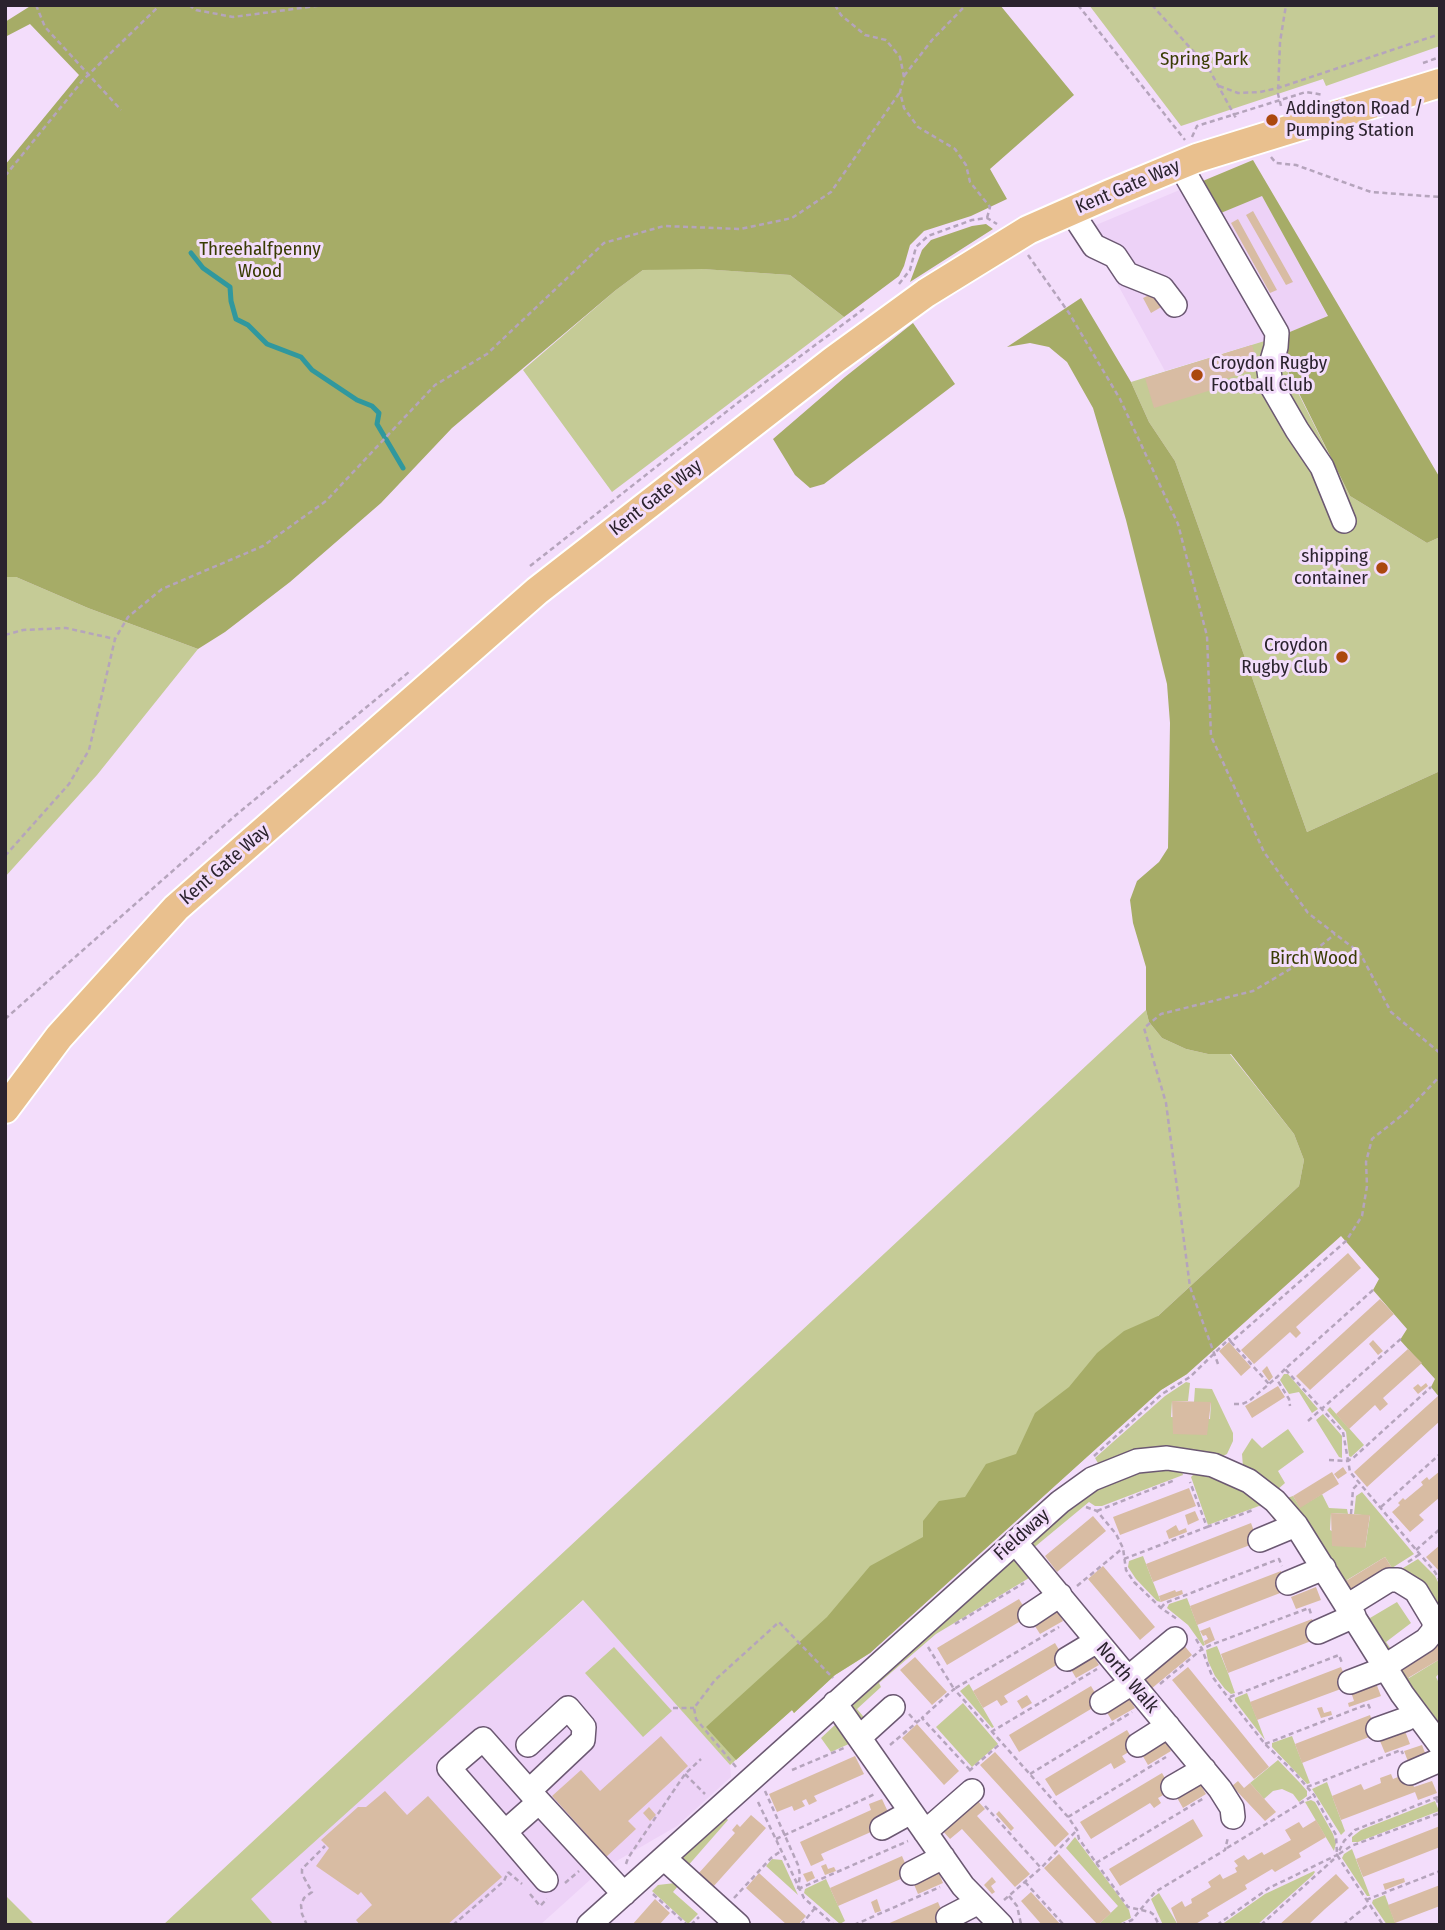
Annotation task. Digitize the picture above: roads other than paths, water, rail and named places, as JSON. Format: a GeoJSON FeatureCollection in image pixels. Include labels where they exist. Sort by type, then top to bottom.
{"type":"FeatureCollection","features":[{"type":"Feature","properties":{"kind":"main road","name":"Kent Gate Way"},"geometry":{"type":"LineString","coordinates":[[5,1109],[59,1037],[176,908],[537,591],[834,360],[926,293],[1015,238],[1071,211],[1189,162],[1440,83]]}},
{"type":"Feature","properties":{"kind":"street"},"geometry":{"type":"LineString","coordinates":[[1189,162],[1277,333],[1269,371],[1271,385],[1322,467],[1344,521]]}},
{"type":"Feature","properties":{"kind":"street"},"geometry":{"type":"LineString","coordinates":[[1071,211],[1094,246],[1115,257],[1128,274],[1162,288],[1175,305]]}},
{"type":"Feature","properties":{"kind":"street","name":"Fieldway"},"geometry":{"type":"LineString","coordinates":[[589,1925],[1060,1502],[1091,1479],[1122,1465],[1152,1459],[1198,1461],[1235,1473],[1263,1490],[1296,1525],[1415,1713],[1440,1745]]}},
{"type":"Feature","properties":{"kind":"street"},"geometry":{"type":"LineString","coordinates":[[1260,1540],[1296,1525]]}},
{"type":"Feature","properties":{"kind":"street","name":"North Walk"},"geometry":{"type":"LineString","coordinates":[[1015,1542],[1220,1789],[1229,1802],[1233,1817]]}},
{"type":"Feature","properties":{"kind":"street"},"geometry":{"type":"LineString","coordinates":[[1288,1583],[1324,1568]]}},
{"type":"Feature","properties":{"kind":"street"},"geometry":{"type":"LineString","coordinates":[[1318,1632],[1393,1579],[1412,1587],[1425,1603],[1434,1622],[1432,1633],[1426,1640],[1385,1666],[1350,1682]]}},
{"type":"Feature","properties":{"kind":"street"},"geometry":{"type":"LineString","coordinates":[[1030,1615],[1066,1603]]}},
{"type":"Feature","properties":{"kind":"street"},"geometry":{"type":"LineString","coordinates":[[1102,1702],[1138,1690],[1183,1632]]}},
{"type":"Feature","properties":{"kind":"street"},"geometry":{"type":"LineString","coordinates":[[1067,1659],[1097,1641]]}},
{"type":"Feature","properties":{"kind":"street"},"geometry":{"type":"LineString","coordinates":[[841,1698],[866,1745],[957,1878],[992,1911]]}},
{"type":"Feature","properties":{"kind":"street"},"geometry":{"type":"LineString","coordinates":[[505,1832],[583,1740],[584,1727],[568,1708],[528,1745]]}},
{"type":"Feature","properties":{"kind":"street"},"geometry":{"type":"LineString","coordinates":[[866,1745],[900,1710]]}},
{"type":"Feature","properties":{"kind":"street"},"geometry":{"type":"LineString","coordinates":[[1378,1729],[1415,1713]]}},
{"type":"Feature","properties":{"kind":"street"},"geometry":{"type":"LineString","coordinates":[[1138,1745],[1168,1726]]}},
{"type":"Feature","properties":{"kind":"street"},"geometry":{"type":"LineString","coordinates":[[546,1880],[449,1768],[483,1740],[624,1894]]}},
{"type":"Feature","properties":{"kind":"street"},"geometry":{"type":"LineString","coordinates":[[1410,1773],[1440,1760]]}},
{"type":"Feature","properties":{"kind":"street"},"geometry":{"type":"LineString","coordinates":[[1173,1787],[1204,1769]]}},
{"type":"Feature","properties":{"kind":"street"},"geometry":{"type":"LineString","coordinates":[[925,1832],[971,1781]]}},
{"type":"Feature","properties":{"kind":"street"},"geometry":{"type":"LineString","coordinates":[[882,1828],[911,1812]]}},
{"type":"Feature","properties":{"kind":"street"},"geometry":{"type":"LineString","coordinates":[[912,1873],[943,1857]]}},
{"type":"Feature","properties":{"kind":"street"},"geometry":{"type":"LineString","coordinates":[[664,1858],[731,1918]]}},
{"type":"Feature","properties":{"kind":"street"},"geometry":{"type":"LineString","coordinates":[[948,1918],[992,1911]]}},
{"type":"Feature","properties":{"kind":"waterway"},"geometry":{"type":"LineString","coordinates":[[191,253],[203,268],[230,287],[236,319],[248,325],[267,344],[301,357],[312,370],[357,400],[372,406],[379,413],[377,424],[403,468]]}},
{"type":"Feature","properties":{"kind":"place","name":"Addington Road / Pumping Station"},"geometry":{"type":"Point","coordinates":[1272,120]}},
{"type":"Feature","properties":{"kind":"place","name":"Croydon Rugby Football Club"},"geometry":{"type":"Point","coordinates":[1197,375]}},
{"type":"Feature","properties":{"kind":"place","name":"shipping container"},"geometry":{"type":"Point","coordinates":[1382,568]}},
{"type":"Feature","properties":{"kind":"place","name":"Croydon Rugby Club"},"geometry":{"type":"Point","coordinates":[1342,657]}},
{"type":"Feature","properties":{"kind":"park label","name":"Spring Park"},"geometry":{"type":"Point","coordinates":[1204,60]}},
{"type":"Feature","properties":{"kind":"park label","name":"Threehalfpenny Wood"},"geometry":{"type":"Point","coordinates":[260,261]}},
{"type":"Feature","properties":{"kind":"park label","name":"Birch Wood"},"geometry":{"type":"Point","coordinates":[1314,959]}}]}
